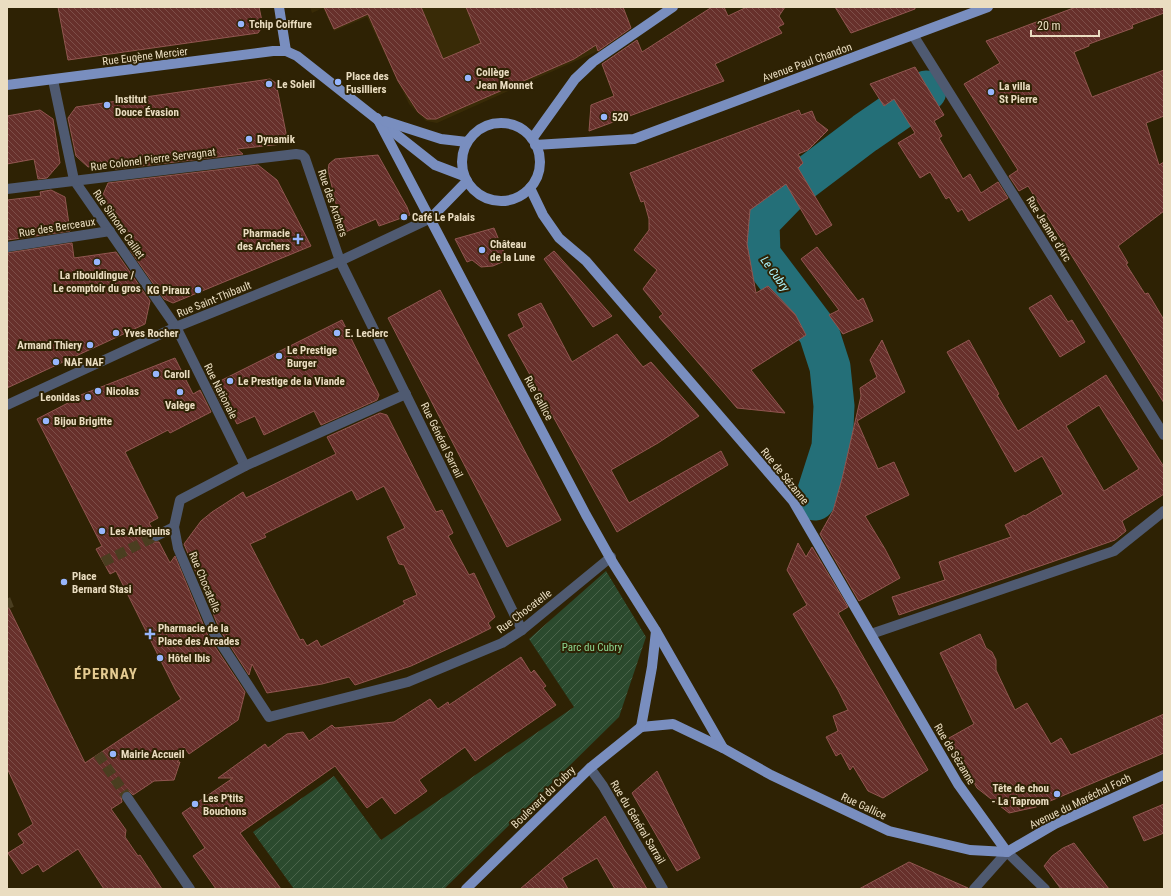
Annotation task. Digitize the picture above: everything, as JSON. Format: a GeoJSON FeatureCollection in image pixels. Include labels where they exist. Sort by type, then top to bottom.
{"type":"FeatureCollection","features":[{"type":"Feature","properties":{"kind":"main road"},"geometry":{"type":"LineString","coordinates":[[280,7],[286,51],[297,56],[435,165],[466,179]]}},
{"type":"Feature","properties":{"kind":"main road"},"geometry":{"type":"LineString","coordinates":[[533,142],[575,79],[593,62],[673,7]]}},
{"type":"Feature","properties":{"kind":"main road","name":"Avenue Paul Chandon"},"geometry":{"type":"LineString","coordinates":[[533,142],[634,139],[988,7]]}},
{"type":"Feature","properties":{"kind":"main road","name":"Rue Eugène Mercier"},"geometry":{"type":"LineString","coordinates":[[7,85],[286,51]]}},
{"type":"Feature","properties":{"kind":"main road"},"geometry":{"type":"LineString","coordinates":[[377,118],[441,140],[467,142]]}},
{"type":"Feature","properties":{"kind":"main road","name":"Rue Gallice"},"geometry":{"type":"LineString","coordinates":[[377,118],[586,515],[656,631],[723,748]]}},
{"type":"Feature","properties":{"kind":"main road"},"geometry":{"type":"LineString","coordinates":[[504,123],[515,125],[524,131],[533,142],[538,152],[540,165],[530,188],[516,198],[499,201],[482,196],[473,190],[466,179],[462,160],[467,142],[474,134],[483,127],[504,123]]}},
{"type":"Feature","properties":{"kind":"main road"},"geometry":{"type":"LineString","coordinates":[[431,218],[466,179]]}},
{"type":"Feature","properties":{"kind":"main road","name":"Rue de Sézanne"},"geometry":{"type":"LineString","coordinates":[[530,188],[543,215],[559,238],[586,261],[793,501],[958,784],[1007,852]]}},
{"type":"Feature","properties":{"kind":"main road"},"geometry":{"type":"LineString","coordinates":[[641,727],[652,667],[656,631]]}},
{"type":"Feature","properties":{"kind":"main road","name":"Rue Gallice"},"geometry":{"type":"LineString","coordinates":[[641,727],[673,724],[723,748],[771,775],[889,831],[970,850],[1007,852]]}},
{"type":"Feature","properties":{"kind":"main road","name":"Boulevard du Cubry"},"geometry":{"type":"LineString","coordinates":[[466,889],[590,768],[641,727]]}},
{"type":"Feature","properties":{"kind":"main road","name":"Avenue du Maréchal Foch"},"geometry":{"type":"LineString","coordinates":[[1007,852],[1054,824],[1164,775]]}},
{"type":"Feature","properties":{"kind":"street","name":"Rue Jeanne d'Arc"},"geometry":{"type":"LineString","coordinates":[[913,35],[1164,435]]}},
{"type":"Feature","properties":{"kind":"street","name":"Rue Simone Caillet"},"geometry":{"type":"LineString","coordinates":[[53,80],[74,180],[176,327]]}},
{"type":"Feature","properties":{"kind":"street","name":"Rue Colonel Pierre Servagnat"},"geometry":{"type":"LineString","coordinates":[[7,189],[296,154],[302,155]]}},
{"type":"Feature","properties":{"kind":"street","name":"Rue des Archers"},"geometry":{"type":"LineString","coordinates":[[302,155],[305,158],[340,260]]}},
{"type":"Feature","properties":{"kind":"street","name":"Rue Saint-Thibault"},"geometry":{"type":"LineString","coordinates":[[7,405],[176,327],[340,260],[431,218]]}},
{"type":"Feature","properties":{"kind":"street","name":"Rue des Berceaux"},"geometry":{"type":"LineString","coordinates":[[7,247],[110,231]]}},
{"type":"Feature","properties":{"kind":"street","name":"Rue Général Sarrail"},"geometry":{"type":"LineString","coordinates":[[340,260],[522,630]]}},
{"type":"Feature","properties":{"kind":"street","name":"Rue Nationale"},"geometry":{"type":"LineString","coordinates":[[176,327],[245,466]]}},
{"type":"Feature","properties":{"kind":"street","name":"Rue Chocatelle"},"geometry":{"type":"LineString","coordinates":[[406,394],[245,466],[180,500],[174,527],[178,548],[214,633],[269,716],[408,682],[502,643],[522,630],[611,557]]}},
{"type":"Feature","properties":{"kind":"street"},"geometry":{"type":"LineString","coordinates":[[871,634],[1114,551],[1164,511]]}},
{"type":"Feature","properties":{"kind":"street"},"geometry":{"type":"LineString","coordinates":[[156,536],[174,527]]}},
{"type":"Feature","properties":{"kind":"street","name":"Rue du Général Sarrail"},"geometry":{"type":"LineString","coordinates":[[590,768],[603,786],[663,889]]}},
{"type":"Feature","properties":{"kind":"street"},"geometry":{"type":"LineString","coordinates":[[127,797],[190,889]]}},
{"type":"Feature","properties":{"kind":"street"},"geometry":{"type":"LineString","coordinates":[[974,889],[1007,852],[1045,889]]}},
{"type":"Feature","properties":{"kind":"shaded area","name":"Collège Jean Monnet"},"geometry":{"type":"Polygon","coordinates":[[[310,7],[579,7],[598,51],[437,123],[426,121],[409,104],[367,17],[334,31],[323,8],[312,13],[310,7]]]}},
{"type":"Feature","properties":{"kind":"green space","name":"Parc du Cubry"},"geometry":{"type":"Polygon","coordinates":[[[606,571],[646,637],[619,717],[444,889],[294,889],[253,832],[334,776],[381,840],[574,707],[529,639],[606,571]]]}},
{"type":"Feature","properties":{"kind":"building"},"geometry":{"type":"Polygon","coordinates":[[[58,7],[259,7],[263,26],[258,33],[68,60],[58,7]]]}},
{"type":"Feature","properties":{"kind":"building","name":"Collège Jean Monnet"},"geometry":{"type":"Polygon","coordinates":[[[324,7],[421,7],[443,59],[481,43],[466,7],[623,7],[631,28],[598,51],[596,45],[574,59],[436,119],[427,119],[418,112],[398,81],[368,14],[334,29],[324,7]]]}},
{"type":"Feature","properties":{"kind":"building"},"geometry":{"type":"Polygon","coordinates":[[[712,7],[724,7],[728,16],[747,7],[785,7],[779,16],[784,24],[778,27],[782,33],[715,64],[724,81],[589,131],[591,105],[614,96],[602,64],[637,40],[642,52],[712,7]]]}},
{"type":"Feature","properties":{"kind":"building"},"geometry":{"type":"Polygon","coordinates":[[[835,7],[915,7],[915,9],[851,33],[835,7]]]}},
{"type":"Feature","properties":{"kind":"building"},"geometry":{"type":"Polygon","coordinates":[[[1076,7],[1164,7],[1164,13],[1132,25],[1133,28],[1089,44],[1089,46],[1074,52],[1092,97],[1164,70],[1164,116],[1146,123],[1159,165],[1164,162],[1164,211],[1118,246],[1128,263],[1126,264],[1145,294],[1148,293],[1164,320],[1164,403],[1028,186],[1019,191],[1009,176],[1018,170],[964,84],[1000,63],[986,41],[1076,7]]]}},
{"type":"Feature","properties":{"kind":"building"},"geometry":{"type":"Polygon","coordinates":[[[915,67],[944,115],[934,121],[942,136],[939,138],[963,179],[970,174],[981,193],[998,182],[1008,198],[969,221],[962,209],[958,212],[949,197],[946,199],[930,172],[920,178],[898,143],[915,133],[894,99],[884,106],[870,84],[915,67]]]}},
{"type":"Feature","properties":{"kind":"building"},"geometry":{"type":"Polygon","coordinates":[[[270,79],[276,83],[287,138],[282,144],[237,149],[243,154],[115,169],[118,163],[88,167],[76,156],[68,118],[76,107],[270,79]]]}},
{"type":"Feature","properties":{"kind":"building"},"geometry":{"type":"Polygon","coordinates":[[[40,110],[53,119],[60,163],[47,178],[38,179],[34,159],[7,164],[7,116],[40,110]]]}},
{"type":"Feature","properties":{"kind":"building"},"geometry":{"type":"Polygon","coordinates":[[[799,110],[801,115],[812,111],[816,121],[828,130],[808,150],[798,154],[803,163],[798,168],[832,225],[816,235],[786,184],[750,210],[747,244],[756,293],[768,286],[795,314],[806,335],[751,370],[785,413],[737,408],[659,317],[663,314],[643,289],[657,270],[634,250],[649,230],[649,219],[644,201],[641,202],[630,173],[799,110]]]}},
{"type":"Feature","properties":{"kind":"building"},"geometry":{"type":"Polygon","coordinates":[[[378,155],[410,215],[379,226],[376,219],[343,233],[328,170],[329,164],[335,159],[378,155]]]}},
{"type":"Feature","properties":{"kind":"building"},"geometry":{"type":"Polygon","coordinates":[[[258,165],[277,180],[311,246],[173,303],[164,299],[130,250],[135,249],[102,197],[108,183],[258,165]]]}},
{"type":"Feature","properties":{"kind":"building"},"geometry":{"type":"Polygon","coordinates":[[[51,190],[65,197],[70,231],[7,240],[7,200],[41,196],[40,192],[51,190]]]}},
{"type":"Feature","properties":{"kind":"building","name":"Château de la Lune"},"geometry":{"type":"Polygon","coordinates":[[[494,228],[507,260],[493,266],[481,267],[472,260],[467,262],[455,239],[494,228]]]}},
{"type":"Feature","properties":{"kind":"building"},"geometry":{"type":"Polygon","coordinates":[[[72,243],[74,258],[116,252],[150,301],[145,324],[7,388],[7,253],[72,243]]]}},
{"type":"Feature","properties":{"kind":"building"},"geometry":{"type":"Polygon","coordinates":[[[817,247],[858,301],[863,298],[873,321],[843,334],[829,315],[839,310],[801,259],[817,247]]]}},
{"type":"Feature","properties":{"kind":"building"},"geometry":{"type":"Polygon","coordinates":[[[554,251],[612,316],[593,327],[544,259],[554,251]]]}},
{"type":"Feature","properties":{"kind":"building"},"geometry":{"type":"Polygon","coordinates":[[[440,290],[561,520],[507,547],[388,318],[440,290]]]}},
{"type":"Feature","properties":{"kind":"building"},"geometry":{"type":"Polygon","coordinates":[[[1051,295],[1068,322],[1072,320],[1085,342],[1060,357],[1029,308],[1051,295]]]}},
{"type":"Feature","properties":{"kind":"building"},"geometry":{"type":"Polygon","coordinates":[[[541,303],[572,362],[617,334],[643,367],[651,362],[699,416],[658,443],[611,470],[629,503],[721,451],[728,465],[617,532],[508,335],[524,327],[518,314],[541,303]]]}},
{"type":"Feature","properties":{"kind":"building"},"geometry":{"type":"Polygon","coordinates":[[[342,320],[379,395],[377,400],[321,425],[314,411],[264,435],[255,416],[237,424],[227,404],[223,407],[212,385],[342,320]]]}},
{"type":"Feature","properties":{"kind":"building"},"geometry":{"type":"Polygon","coordinates":[[[882,340],[905,392],[857,421],[878,469],[894,462],[909,495],[865,516],[900,578],[859,601],[820,534],[833,511],[842,479],[861,396],[860,388],[877,377],[870,360],[882,340]]]}},
{"type":"Feature","properties":{"kind":"building"},"geometry":{"type":"Polygon","coordinates":[[[969,340],[999,394],[997,395],[1018,431],[1106,375],[1164,467],[1164,494],[1122,521],[1126,531],[1115,540],[899,615],[892,597],[945,580],[939,562],[1011,537],[1005,525],[1024,515],[1025,516],[1063,494],[1042,456],[1015,472],[947,352],[969,340]],[[1099,405],[1066,426],[1104,491],[1139,469],[1099,405]]]}},
{"type":"Feature","properties":{"kind":"building"},"geometry":{"type":"Polygon","coordinates":[[[175,358],[193,394],[200,390],[211,412],[170,433],[168,430],[125,452],[158,518],[149,523],[153,530],[150,533],[150,539],[153,542],[159,542],[170,563],[175,556],[208,636],[245,692],[238,720],[189,754],[184,747],[180,759],[177,762],[180,762],[174,780],[154,781],[133,795],[129,791],[124,791],[121,797],[122,802],[111,809],[126,830],[125,837],[138,856],[140,855],[162,889],[104,889],[78,849],[43,872],[38,864],[22,874],[8,853],[24,843],[18,834],[33,824],[7,768],[7,604],[85,763],[181,699],[116,571],[110,574],[96,549],[102,546],[37,419],[68,403],[68,400],[175,358]]]}},
{"type":"Feature","properties":{"kind":"building"},"geometry":{"type":"Polygon","coordinates":[[[380,413],[387,415],[436,512],[442,510],[453,533],[448,536],[469,575],[474,573],[495,617],[488,623],[491,628],[465,641],[411,666],[355,685],[349,677],[322,684],[267,693],[252,664],[249,675],[220,630],[184,544],[201,521],[243,492],[246,498],[336,454],[327,437],[380,413]],[[384,486],[357,500],[352,490],[264,534],[266,537],[250,544],[300,640],[303,639],[307,646],[317,640],[321,647],[405,604],[403,601],[417,595],[404,565],[399,564],[387,537],[405,528],[384,486]]]}},
{"type":"Feature","properties":{"kind":"building"},"geometry":{"type":"Polygon","coordinates":[[[798,543],[806,557],[812,547],[848,607],[838,613],[928,770],[883,798],[868,791],[853,766],[850,770],[841,753],[836,756],[826,737],[838,731],[833,716],[848,710],[838,690],[793,614],[807,605],[787,570],[798,543]]]}},
{"type":"Feature","properties":{"kind":"building"},"geometry":{"type":"Polygon","coordinates":[[[980,634],[986,648],[992,652],[996,660],[996,670],[1015,710],[1027,703],[1051,744],[1061,738],[1071,755],[1164,714],[1164,753],[1036,807],[1009,813],[977,788],[949,738],[974,724],[940,653],[980,634]]]}},
{"type":"Feature","properties":{"kind":"building"},"geometry":{"type":"Polygon","coordinates":[[[521,657],[531,673],[534,670],[546,686],[543,688],[556,705],[475,761],[465,747],[419,780],[427,791],[395,814],[382,797],[367,808],[335,766],[240,833],[281,889],[216,889],[193,856],[205,848],[182,813],[233,778],[218,778],[265,744],[268,748],[287,734],[303,732],[309,741],[332,725],[335,728],[394,722],[430,699],[438,709],[448,702],[449,705],[521,657]]]}},
{"type":"Feature","properties":{"kind":"building"},"geometry":{"type":"Polygon","coordinates":[[[657,771],[700,858],[677,871],[632,793],[657,771]]]}},
{"type":"Feature","properties":{"kind":"building"},"geometry":{"type":"Polygon","coordinates":[[[1164,804],[1164,833],[1144,841],[1133,817],[1164,804]]]}},
{"type":"Feature","properties":{"kind":"building"},"geometry":{"type":"Polygon","coordinates":[[[605,816],[647,889],[615,889],[597,858],[562,878],[568,889],[520,889],[605,816]]]}},
{"type":"Feature","properties":{"kind":"building"},"geometry":{"type":"Polygon","coordinates":[[[1074,843],[1109,889],[1061,889],[1044,866],[1052,856],[1063,848],[1074,843]]]}},
{"type":"Feature","properties":{"kind":"building"},"geometry":{"type":"Polygon","coordinates":[[[909,862],[968,888],[968,889],[859,889],[909,862]]]}},
{"type":"Feature","properties":{"kind":"waterway","name":"Le Cubry"},"geometry":{"type":"LineString","coordinates":[[815,500],[832,447],[834,406],[830,367],[819,333],[760,255],[759,222],[791,189],[865,133],[926,91]]}},
{"type":"Feature","properties":{"kind":"tunnel"},"geometry":{"type":"LineString","coordinates":[[103,562],[156,536]]}},
{"type":"Feature","properties":{"kind":"tunnel"},"geometry":{"type":"LineString","coordinates":[[7,604],[12,602]]}},
{"type":"Feature","properties":{"kind":"tunnel"},"geometry":{"type":"LineString","coordinates":[[98,754],[127,797]]}},
{"type":"Feature","properties":{"kind":"place","name":"Tchip Coiffure"},"geometry":{"type":"Point","coordinates":[241,24]}},
{"type":"Feature","properties":{"kind":"place","name":"Collège Jean Monnet"},"geometry":{"type":"Point","coordinates":[468,78]}},
{"type":"Feature","properties":{"kind":"place","name":"Place des Fusilliers"},"geometry":{"type":"Point","coordinates":[338,82]}},
{"type":"Feature","properties":{"kind":"place","name":"Le Soleil"},"geometry":{"type":"Point","coordinates":[269,84]}},
{"type":"Feature","properties":{"kind":"place","name":"La villa St Pierre"},"geometry":{"type":"Point","coordinates":[991,92]}},
{"type":"Feature","properties":{"kind":"place","name":"Institut Douce Évasion"},"geometry":{"type":"Point","coordinates":[107,105]}},
{"type":"Feature","properties":{"kind":"place","name":"520"},"geometry":{"type":"Point","coordinates":[604,117]}},
{"type":"Feature","properties":{"kind":"place","name":"Dynamik"},"geometry":{"type":"Point","coordinates":[249,139]}},
{"type":"Feature","properties":{"kind":"place","name":"Café Le Palais"},"geometry":{"type":"Point","coordinates":[404,217]}},
{"type":"Feature","properties":{"kind":"place","name":"Pharmacie des Archers"},"geometry":{"type":"Point","coordinates":[298,239]}},
{"type":"Feature","properties":{"kind":"place","name":"Château de la Lune"},"geometry":{"type":"Point","coordinates":[482,250]}},
{"type":"Feature","properties":{"kind":"place","name":"La ribouldingue / Le comptoir du gros"},"geometry":{"type":"Point","coordinates":[97,262]}},
{"type":"Feature","properties":{"kind":"place","name":"KG Piraux"},"geometry":{"type":"Point","coordinates":[198,290]}},
{"type":"Feature","properties":{"kind":"place","name":"Yves Rocher"},"geometry":{"type":"Point","coordinates":[116,333]}},
{"type":"Feature","properties":{"kind":"place","name":"E. Leclerc"},"geometry":{"type":"Point","coordinates":[337,333]}},
{"type":"Feature","properties":{"kind":"place","name":"Armand Thiery"},"geometry":{"type":"Point","coordinates":[90,345]}},
{"type":"Feature","properties":{"kind":"place","name":"Le Prestige Burger"},"geometry":{"type":"Point","coordinates":[279,356]}},
{"type":"Feature","properties":{"kind":"place","name":"NAF NAF"},"geometry":{"type":"Point","coordinates":[56,362]}},
{"type":"Feature","properties":{"kind":"place","name":"Caroll"},"geometry":{"type":"Point","coordinates":[156,374]}},
{"type":"Feature","properties":{"kind":"place","name":"Le Prestige de la Viande"},"geometry":{"type":"Point","coordinates":[230,381]}},
{"type":"Feature","properties":{"kind":"place","name":"Nicolas"},"geometry":{"type":"Point","coordinates":[98,391]}},
{"type":"Feature","properties":{"kind":"place","name":"Valège"},"geometry":{"type":"Point","coordinates":[180,392]}},
{"type":"Feature","properties":{"kind":"place","name":"Leonidas"},"geometry":{"type":"Point","coordinates":[88,397]}},
{"type":"Feature","properties":{"kind":"place","name":"Bijou Brigitte"},"geometry":{"type":"Point","coordinates":[46,421]}},
{"type":"Feature","properties":{"kind":"place","name":"Les Arlequins"},"geometry":{"type":"Point","coordinates":[102,531]}},
{"type":"Feature","properties":{"kind":"place","name":"Place Bernard Stasi"},"geometry":{"type":"Point","coordinates":[64,582]}},
{"type":"Feature","properties":{"kind":"place","name":"Pharmacie de la Place des Arcades"},"geometry":{"type":"Point","coordinates":[150,634]}},
{"type":"Feature","properties":{"kind":"place","name":"Hôtel Ibis"},"geometry":{"type":"Point","coordinates":[160,658]}},
{"type":"Feature","properties":{"kind":"place","name":"Mairie Accueil"},"geometry":{"type":"Point","coordinates":[113,754]}},
{"type":"Feature","properties":{"kind":"place","name":"Tête de chou - La Taproom"},"geometry":{"type":"Point","coordinates":[1057,794]}},
{"type":"Feature","properties":{"kind":"place","name":"Les P'tits Bouchons"},"geometry":{"type":"Point","coordinates":[195,804]}},
{"type":"Feature","properties":{"kind":"district","name":"ÉPERNAY"},"geometry":{"type":"Point","coordinates":[106,674]}}]}
